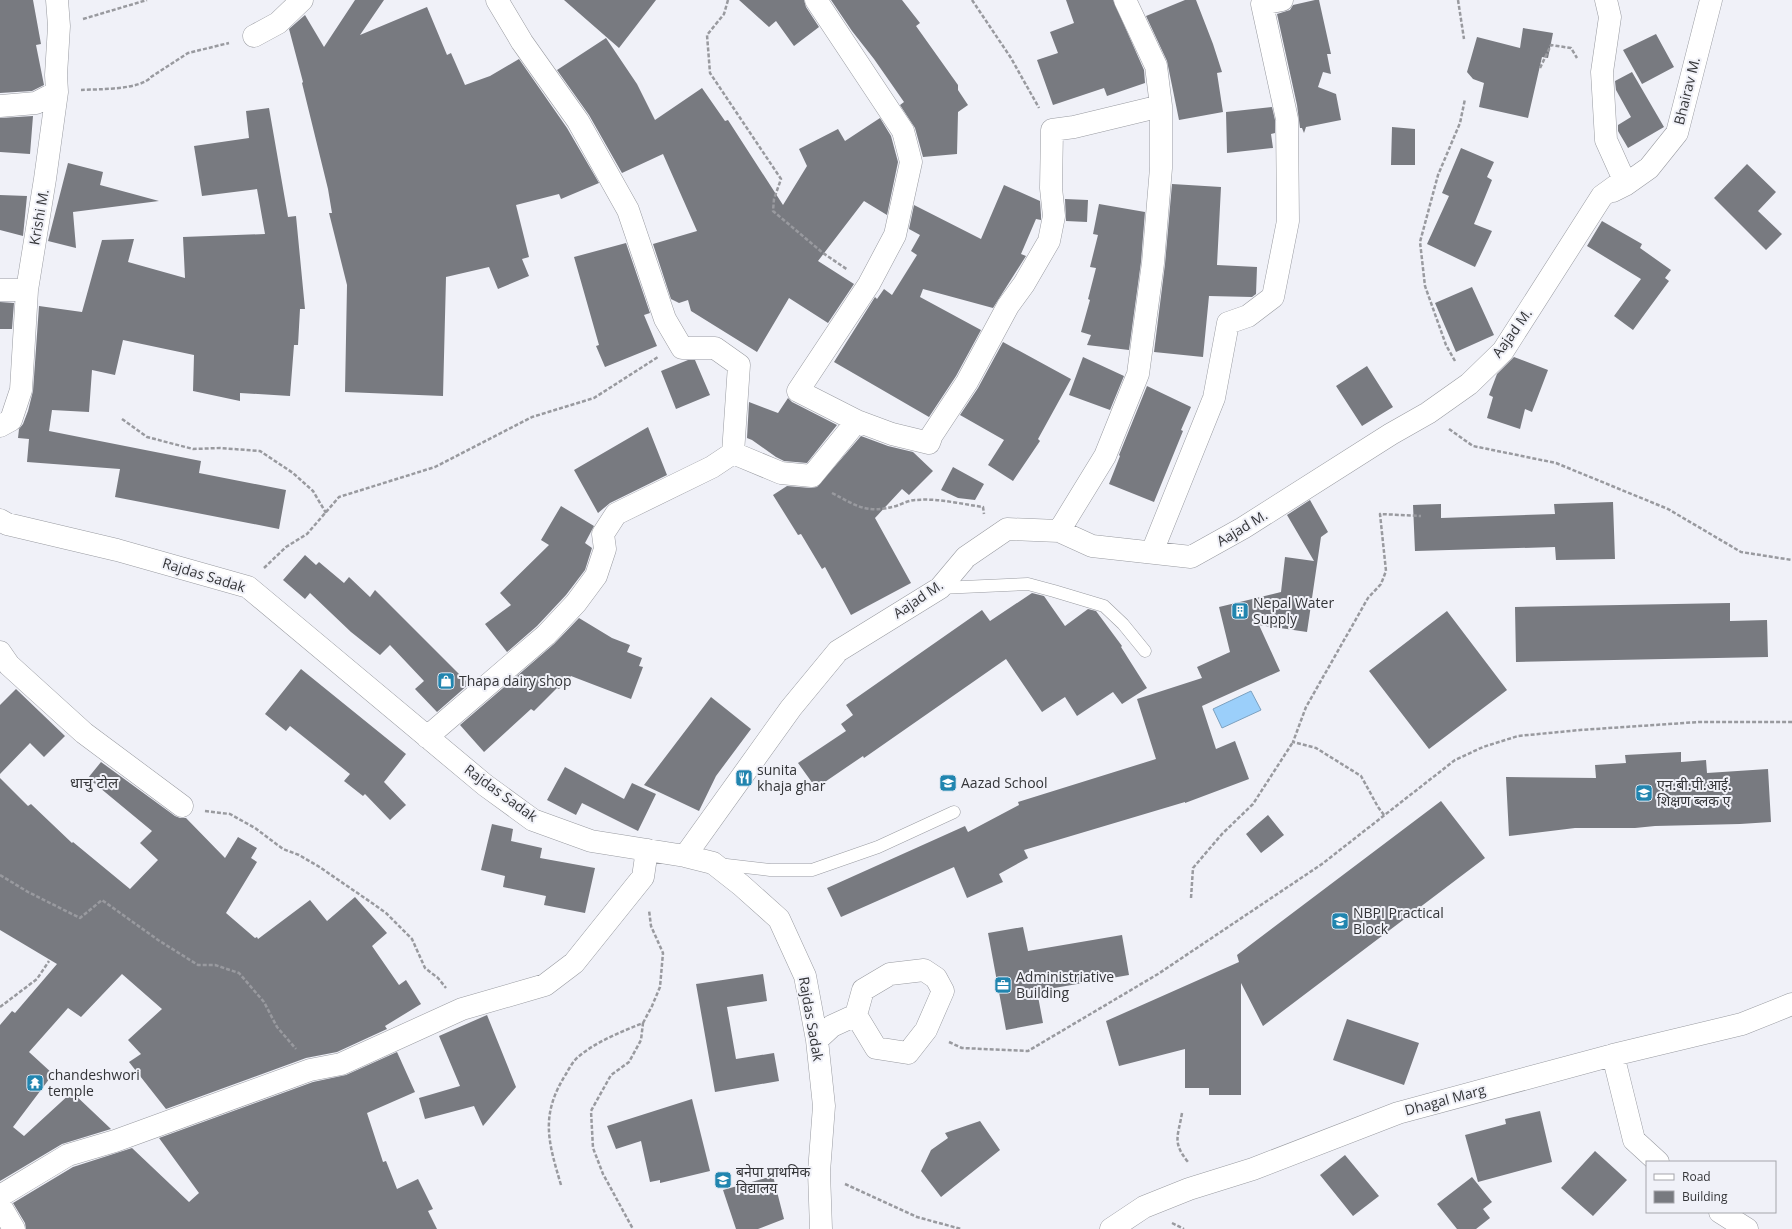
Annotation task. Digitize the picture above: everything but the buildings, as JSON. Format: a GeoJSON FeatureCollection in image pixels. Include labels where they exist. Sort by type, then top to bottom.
{"type":"FeatureCollection","features":[{"type":"Feature","properties":{"kind":"street","name":"Krishi M."},"geometry":{"type":"LineString","coordinates":[[0,426],[11,420],[21,390],[27,290],[46,179],[57,92],[56,76],[59,26],[57,0]]}},
{"type":"Feature","properties":{"kind":"street"},"geometry":{"type":"LineString","coordinates":[[254,36],[278,23],[302,0]]}},
{"type":"Feature","properties":{"kind":"street"},"geometry":{"type":"LineString","coordinates":[[497,0],[522,42],[578,122],[628,210],[665,319],[682,348],[715,348],[739,365],[733,453]]}},
{"type":"Feature","properties":{"kind":"street"},"geometry":{"type":"LineString","coordinates":[[816,0],[902,131],[912,162],[895,235],[869,284],[798,391],[857,421],[892,434],[929,443],[932,435],[967,382],[1008,306],[1024,284],[1049,241],[1054,216],[1051,188],[1052,130],[1074,127],[1161,106]]}},
{"type":"Feature","properties":{"kind":"street"},"geometry":{"type":"LineString","coordinates":[[1059,531],[1105,456],[1138,374],[1153,263],[1160,184],[1161,106],[1156,66],[1125,0]]}},
{"type":"Feature","properties":{"kind":"street"},"geometry":{"type":"LineString","coordinates":[[1152,552],[1214,398],[1228,323],[1248,316],[1273,297],[1288,221],[1287,119],[1262,4],[1282,0]]}},
{"type":"Feature","properties":{"kind":"street","name":"Aajad M."},"geometry":{"type":"LineString","coordinates":[[685,856],[791,708],[838,651],[940,588],[966,557],[1007,529],[1059,531],[1092,546],[1191,557],[1243,528],[1391,434],[1428,413],[1469,384],[1503,350],[1602,196],[1624,180],[1606,140],[1602,72],[1610,17],[1606,0]]}},
{"type":"Feature","properties":{"kind":"street","name":"Bhairav M."},"geometry":{"type":"LineString","coordinates":[[1602,196],[1625,185],[1649,168],[1677,133],[1711,0]]}},
{"type":"Feature","properties":{"kind":"street"},"geometry":{"type":"LineString","coordinates":[[0,106],[36,103],[57,92]]}},
{"type":"Feature","properties":{"kind":"street"},"geometry":{"type":"LineString","coordinates":[[0,290],[27,290]]}},
{"type":"Feature","properties":{"kind":"street"},"geometry":{"type":"LineString","coordinates":[[733,453],[781,473],[812,476],[857,421]]}},
{"type":"Feature","properties":{"kind":"street"},"geometry":{"type":"LineString","coordinates":[[427,736],[546,635],[576,603],[596,576],[605,549],[603,534],[616,514],[712,467],[733,453]]}},
{"type":"Feature","properties":{"kind":"street","name":"Rajdas Sadak"},"geometry":{"type":"LineString","coordinates":[[2,528],[117,550],[248,587],[485,785],[533,820],[591,841],[685,856],[713,863],[741,885],[779,919],[805,976],[817,1040],[824,1106],[819,1172],[822,1229]]}},
{"type":"Feature","properties":{"kind":"street"},"geometry":{"type":"LineString","coordinates":[[0,652],[9,665],[84,733],[182,806]]}},
{"type":"Feature","properties":{"kind":"street"},"geometry":{"type":"LineString","coordinates":[[0,1196],[68,1155],[129,1136],[310,1070],[341,1064],[462,1009],[545,985],[574,963],[643,877],[646,850]]}},
{"type":"Feature","properties":{"kind":"street"},"geometry":{"type":"LineString","coordinates":[[924,970],[936,978],[943,991],[926,1030],[908,1053],[876,1048],[856,1015],[863,990],[890,974],[924,970]]}},
{"type":"Feature","properties":{"kind":"street","name":"Dhagal Marg"},"geometry":{"type":"LineString","coordinates":[[1111,1229],[1144,1207],[1189,1189],[1253,1169],[1398,1113],[1613,1055],[1742,1024],[1792,1004]]}},
{"type":"Feature","properties":{"kind":"street"},"geometry":{"type":"LineString","coordinates":[[817,1040],[832,1026],[856,1015]]}},
{"type":"Feature","properties":{"kind":"street"},"geometry":{"type":"LineString","coordinates":[[1613,1055],[1634,1140],[1657,1161]]}},
{"type":"Feature","properties":{"kind":"street"},"geometry":{"type":"LineString","coordinates":[[0,1205],[14,1229]]}},
{"type":"Feature","properties":{"kind":"street"},"geometry":{"type":"LineString","coordinates":[[1722,1213],[1746,1229]]}},
{"type":"Feature","properties":{"kind":"lane"},"geometry":{"type":"LineString","coordinates":[[940,588],[1028,584],[1054,590],[1104,606],[1124,624],[1145,651]]}},
{"type":"Feature","properties":{"kind":"lane"},"geometry":{"type":"LineString","coordinates":[[713,863],[770,870],[812,870],[878,847],[954,812]]}},
{"type":"Feature","properties":{"kind":"path"},"geometry":{"type":"LineString","coordinates":[[59,26],[147,0]]}},
{"type":"Feature","properties":{"kind":"path"},"geometry":{"type":"LineString","coordinates":[[728,0],[724,14],[707,35],[710,73],[781,179],[774,199],[773,211],[823,253],[869,284]]}},
{"type":"Feature","properties":{"kind":"path"},"geometry":{"type":"LineString","coordinates":[[972,0],[1011,58],[1052,130]]}},
{"type":"Feature","properties":{"kind":"path"},"geometry":{"type":"LineString","coordinates":[[1458,0],[1464,39]]}},
{"type":"Feature","properties":{"kind":"path"},"geometry":{"type":"LineString","coordinates":[[57,92],[126,87],[148,81],[151,77],[188,53],[254,36]]}},
{"type":"Feature","properties":{"kind":"path"},"geometry":{"type":"LineString","coordinates":[[1540,68],[1551,46],[1566,46],[1571,48],[1584,68],[1591,71],[1602,72]]}},
{"type":"Feature","properties":{"kind":"path"},"geometry":{"type":"LineString","coordinates":[[1465,99],[1460,123],[1438,175],[1420,242],[1425,286],[1446,346],[1469,384]]}},
{"type":"Feature","properties":{"kind":"path"},"geometry":{"type":"LineString","coordinates":[[248,587],[259,573],[286,546],[307,534],[339,497],[435,467],[532,418],[594,398],[672,348],[682,348]]}},
{"type":"Feature","properties":{"kind":"path"},"geometry":{"type":"LineString","coordinates":[[1428,413],[1473,446],[1556,463],[1668,509],[1741,552],[1792,560]]}},
{"type":"Feature","properties":{"kind":"path"},"geometry":{"type":"LineString","coordinates":[[122,419],[147,437],[193,449],[220,448],[260,452],[293,473],[313,491],[326,513]]}},
{"type":"Feature","properties":{"kind":"path"},"geometry":{"type":"LineString","coordinates":[[812,476],[826,490],[854,506],[866,509],[879,510],[914,500],[926,500],[983,507],[986,526],[992,539]]}},
{"type":"Feature","properties":{"kind":"path"},"geometry":{"type":"LineString","coordinates":[[1191,898],[1193,868],[1222,834],[1253,804],[1293,742],[1306,708],[1368,598],[1381,584],[1386,571],[1380,514],[1421,516]]}},
{"type":"Feature","properties":{"kind":"path"},"geometry":{"type":"LineString","coordinates":[[926,1030],[962,1048],[1028,1051],[1158,974],[1322,864],[1455,760],[1483,747],[1518,736],[1580,730],[1699,722],[1792,722]]}},
{"type":"Feature","properties":{"kind":"path"},"geometry":{"type":"LineString","coordinates":[[1293,742],[1316,748],[1361,776],[1384,815]]}},
{"type":"Feature","properties":{"kind":"path"},"geometry":{"type":"LineString","coordinates":[[182,806],[188,810],[216,811],[230,814],[255,828],[283,849],[299,855],[318,866],[372,902],[386,913],[412,939],[425,968],[438,978],[462,1009]]}},
{"type":"Feature","properties":{"kind":"path"},"geometry":{"type":"LineString","coordinates":[[0,875],[28,892],[80,918],[102,900],[158,940],[198,965],[214,965],[238,973],[264,1002],[277,1027],[295,1048],[310,1070]]}},
{"type":"Feature","properties":{"kind":"path"},"geometry":{"type":"LineString","coordinates":[[633,1229],[603,1174],[593,1148],[591,1111],[611,1075],[629,1062],[641,1040],[643,1023],[660,987],[663,953],[651,926],[643,877]]}},
{"type":"Feature","properties":{"kind":"path"},"geometry":{"type":"LineString","coordinates":[[0,1007],[36,980],[49,961]]}},
{"type":"Feature","properties":{"kind":"path"},"geometry":{"type":"LineString","coordinates":[[561,1184],[550,1149],[548,1114],[558,1086],[577,1057],[614,1035],[643,1023]]}},
{"type":"Feature","properties":{"kind":"path"},"geometry":{"type":"LineString","coordinates":[[1182,1113],[1177,1143],[1181,1154],[1196,1172],[1194,1186],[1189,1189]]}},
{"type":"Feature","properties":{"kind":"path"},"geometry":{"type":"LineString","coordinates":[[819,1172],[917,1217],[961,1229]]}},
{"type":"Feature","properties":{"kind":"water"},"geometry":{"type":"Polygon","coordinates":[[[1251,691],[1261,710],[1222,728],[1213,709],[1251,691]]]}},
{"type":"Feature","properties":{"kind":"place","name":"Nepal Water Supply"},"geometry":{"type":"Point","coordinates":[1240,611]}},
{"type":"Feature","properties":{"kind":"place","name":"Thapa dairy shop"},"geometry":{"type":"Point","coordinates":[446,681]}},
{"type":"Feature","properties":{"kind":"place","name":"sunita khaja ghar"},"geometry":{"type":"Point","coordinates":[744,778]}},
{"type":"Feature","properties":{"kind":"place","name":"Aazad School"},"geometry":{"type":"Point","coordinates":[948,783]}},
{"type":"Feature","properties":{"kind":"place","name":"एन.बी.पी.आई. शिक्षण ब्लक ए"},"geometry":{"type":"Point","coordinates":[1644,793]}},
{"type":"Feature","properties":{"kind":"place","name":"NBPI Practical Block"},"geometry":{"type":"Point","coordinates":[1340,921]}},
{"type":"Feature","properties":{"kind":"place","name":"Administriative Building"},"geometry":{"type":"Point","coordinates":[1003,985]}},
{"type":"Feature","properties":{"kind":"place","name":"chandeshwori temple"},"geometry":{"type":"Point","coordinates":[35,1083]}},
{"type":"Feature","properties":{"kind":"place","name":"बनेपा प्राथमिक विद्यालय"},"geometry":{"type":"Point","coordinates":[723,1180]}},
{"type":"Feature","properties":{"kind":"district","name":"धाचु टोल"},"geometry":{"type":"Point","coordinates":[94,783]}}]}
